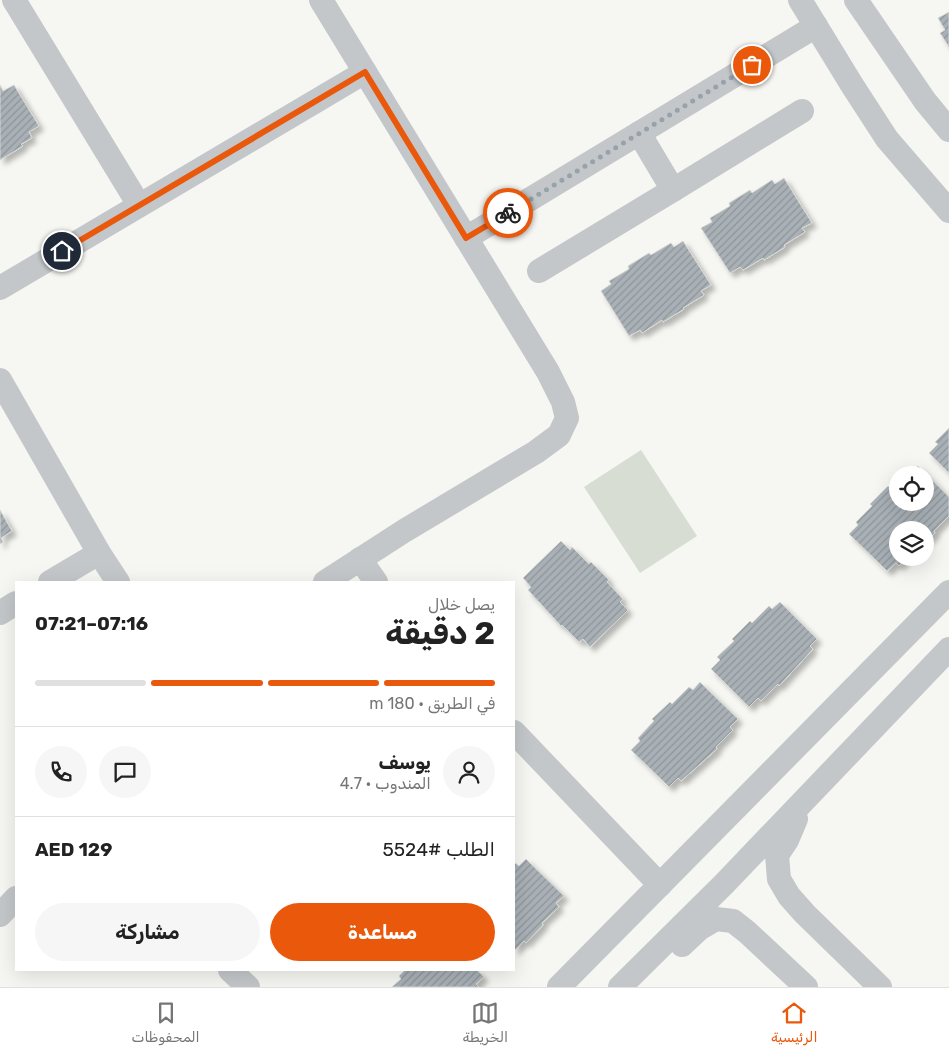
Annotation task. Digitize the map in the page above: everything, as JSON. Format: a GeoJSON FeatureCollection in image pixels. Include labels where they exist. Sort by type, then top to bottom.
{"type":"FeatureCollection","features":[{"type":"Feature","properties":{"kind":"street"},"geometry":{"type":"LineString","coordinates":[[321,0],[548,372],[563,402],[567,418],[559,435],[536,452],[404,531],[327,581]]}},
{"type":"Feature","properties":{"kind":"street"},"geometry":{"type":"LineString","coordinates":[[800,0],[852,86],[888,139],[949,211]]}},
{"type":"Feature","properties":{"kind":"street"},"geometry":{"type":"LineString","coordinates":[[860,1],[941,106],[949,130]]}},
{"type":"Feature","properties":{"kind":"street"},"geometry":{"type":"LineString","coordinates":[[20,2],[139,205]]}},
{"type":"Feature","properties":{"kind":"street"},"geometry":{"type":"LineString","coordinates":[[466,238],[816,26]]}},
{"type":"Feature","properties":{"kind":"street"},"geometry":{"type":"LineString","coordinates":[[0,288],[365,72]]}},
{"type":"Feature","properties":{"kind":"street"},"geometry":{"type":"LineString","coordinates":[[539,271],[802,111]]}},
{"type":"Feature","properties":{"kind":"street"},"geometry":{"type":"LineString","coordinates":[[639,133],[673,190]]}},
{"type":"Feature","properties":{"kind":"street"},"geometry":{"type":"LineString","coordinates":[[0,380],[99,553],[117,581]]}},
{"type":"Feature","properties":{"kind":"street"},"geometry":{"type":"LineString","coordinates":[[52,581],[99,553]]}},
{"type":"Feature","properties":{"kind":"street"},"geometry":{"type":"LineString","coordinates":[[360,559],[375,581]]}},
{"type":"Feature","properties":{"kind":"street"},"geometry":{"type":"LineString","coordinates":[[559,987],[949,592]]}},
{"type":"Feature","properties":{"kind":"street"},"geometry":{"type":"LineString","coordinates":[[0,613],[15,604]]}},
{"type":"Feature","properties":{"kind":"street"},"geometry":{"type":"LineString","coordinates":[[625,982],[724,884],[949,649]]}},
{"type":"Feature","properties":{"kind":"street"},"geometry":{"type":"LineString","coordinates":[[515,733],[660,885]]}},
{"type":"Feature","properties":{"kind":"street"},"geometry":{"type":"LineString","coordinates":[[803,802],[787,840],[777,855],[779,880],[804,914],[880,987]]}},
{"type":"Feature","properties":{"kind":"street"},"geometry":{"type":"LineString","coordinates":[[0,915],[15,899]]}},
{"type":"Feature","properties":{"kind":"street"},"geometry":{"type":"LineString","coordinates":[[625,982],[665,962],[699,929],[716,919],[734,921],[806,987]]}},
{"type":"Feature","properties":{"kind":"street"},"geometry":{"type":"LineString","coordinates":[[231,971],[248,987]]}},
{"type":"Feature","properties":{"kind":"shaded area"},"geometry":{"type":"Polygon","coordinates":[[[641,450],[697,536],[640,573],[584,487],[641,450]]]}},
{"type":"Feature","properties":{"kind":"building"},"geometry":{"type":"Polygon","coordinates":[[[949,12],[949,47],[940,33],[945,30],[938,18],[949,12]]]}},
{"type":"Feature","properties":{"kind":"building"},"geometry":{"type":"Polygon","coordinates":[[[0,85],[3,91],[14,85],[39,126],[29,132],[32,138],[21,144],[23,146],[0,160],[0,85]]]}},
{"type":"Feature","properties":{"kind":"building"},"geometry":{"type":"Polygon","coordinates":[[[784,178],[812,223],[802,228],[805,232],[764,260],[763,258],[743,270],[740,267],[730,273],[701,228],[712,222],[710,218],[730,206],[729,203],[750,190],[752,193],[772,180],[775,184],[784,178]]]}},
{"type":"Feature","properties":{"kind":"building"},"geometry":{"type":"Polygon","coordinates":[[[683,241],[711,285],[701,291],[704,295],[684,309],[642,333],[640,330],[629,336],[601,291],[611,284],[609,281],[629,269],[628,266],[649,253],[651,255],[671,243],[674,247],[683,241]]]}},
{"type":"Feature","properties":{"kind":"building"},"geometry":{"type":"Polygon","coordinates":[[[949,428],[949,473],[929,453],[938,444],[935,442],[949,428]]]}},
{"type":"Feature","properties":{"kind":"building"},"geometry":{"type":"Polygon","coordinates":[[[934,482],[949,497],[949,516],[934,531],[934,521],[889,521],[889,566],[893,566],[887,571],[849,534],[858,525],[856,522],[872,506],[870,504],[888,486],[889,511],[934,511],[934,482]]]}},
{"type":"Feature","properties":{"kind":"building"},"geometry":{"type":"Polygon","coordinates":[[[0,510],[12,531],[1,538],[3,542],[0,544],[0,510]]]}},
{"type":"Feature","properties":{"kind":"building"},"geometry":{"type":"Polygon","coordinates":[[[561,541],[570,550],[572,547],[589,564],[591,562],[609,580],[607,582],[623,599],[620,602],[628,610],[590,647],[583,639],[579,642],[561,626],[528,590],[531,587],[523,578],[561,541]]]}},
{"type":"Feature","properties":{"kind":"building"},"geometry":{"type":"Polygon","coordinates":[[[780,602],[817,639],[810,646],[813,649],[779,686],[778,684],[761,701],[758,698],[749,707],[711,669],[720,660],[717,657],[734,641],[732,639],[750,621],[752,623],[769,606],[772,609],[780,602]]]}},
{"type":"Feature","properties":{"kind":"building"},"geometry":{"type":"Polygon","coordinates":[[[700,682],[738,719],[730,727],[733,730],[716,747],[717,749],[681,781],[678,778],[669,787],[631,750],[640,741],[638,738],[654,721],[652,719],[670,702],[672,704],[689,687],[693,690],[700,682]]]}},
{"type":"Feature","properties":{"kind":"building"},"geometry":{"type":"Polygon","coordinates":[[[526,859],[564,896],[556,903],[559,907],[542,923],[543,925],[526,943],[524,941],[515,950],[515,863],[519,866],[526,859]]]}},
{"type":"Feature","properties":{"kind":"building"},"geometry":{"type":"Polygon","coordinates":[[[404,971],[478,971],[484,977],[476,984],[479,987],[392,987],[401,979],[399,976],[404,971]]]}},
{"type":"Feature","properties":{"kind":"way so far"},"geometry":{"type":"LineString","coordinates":[[508,213],[752,65]]}},
{"type":"Feature","properties":{"kind":"route"},"geometry":{"type":"LineString","coordinates":[[62,251],[365,72],[466,238],[508,213]]}}]}
